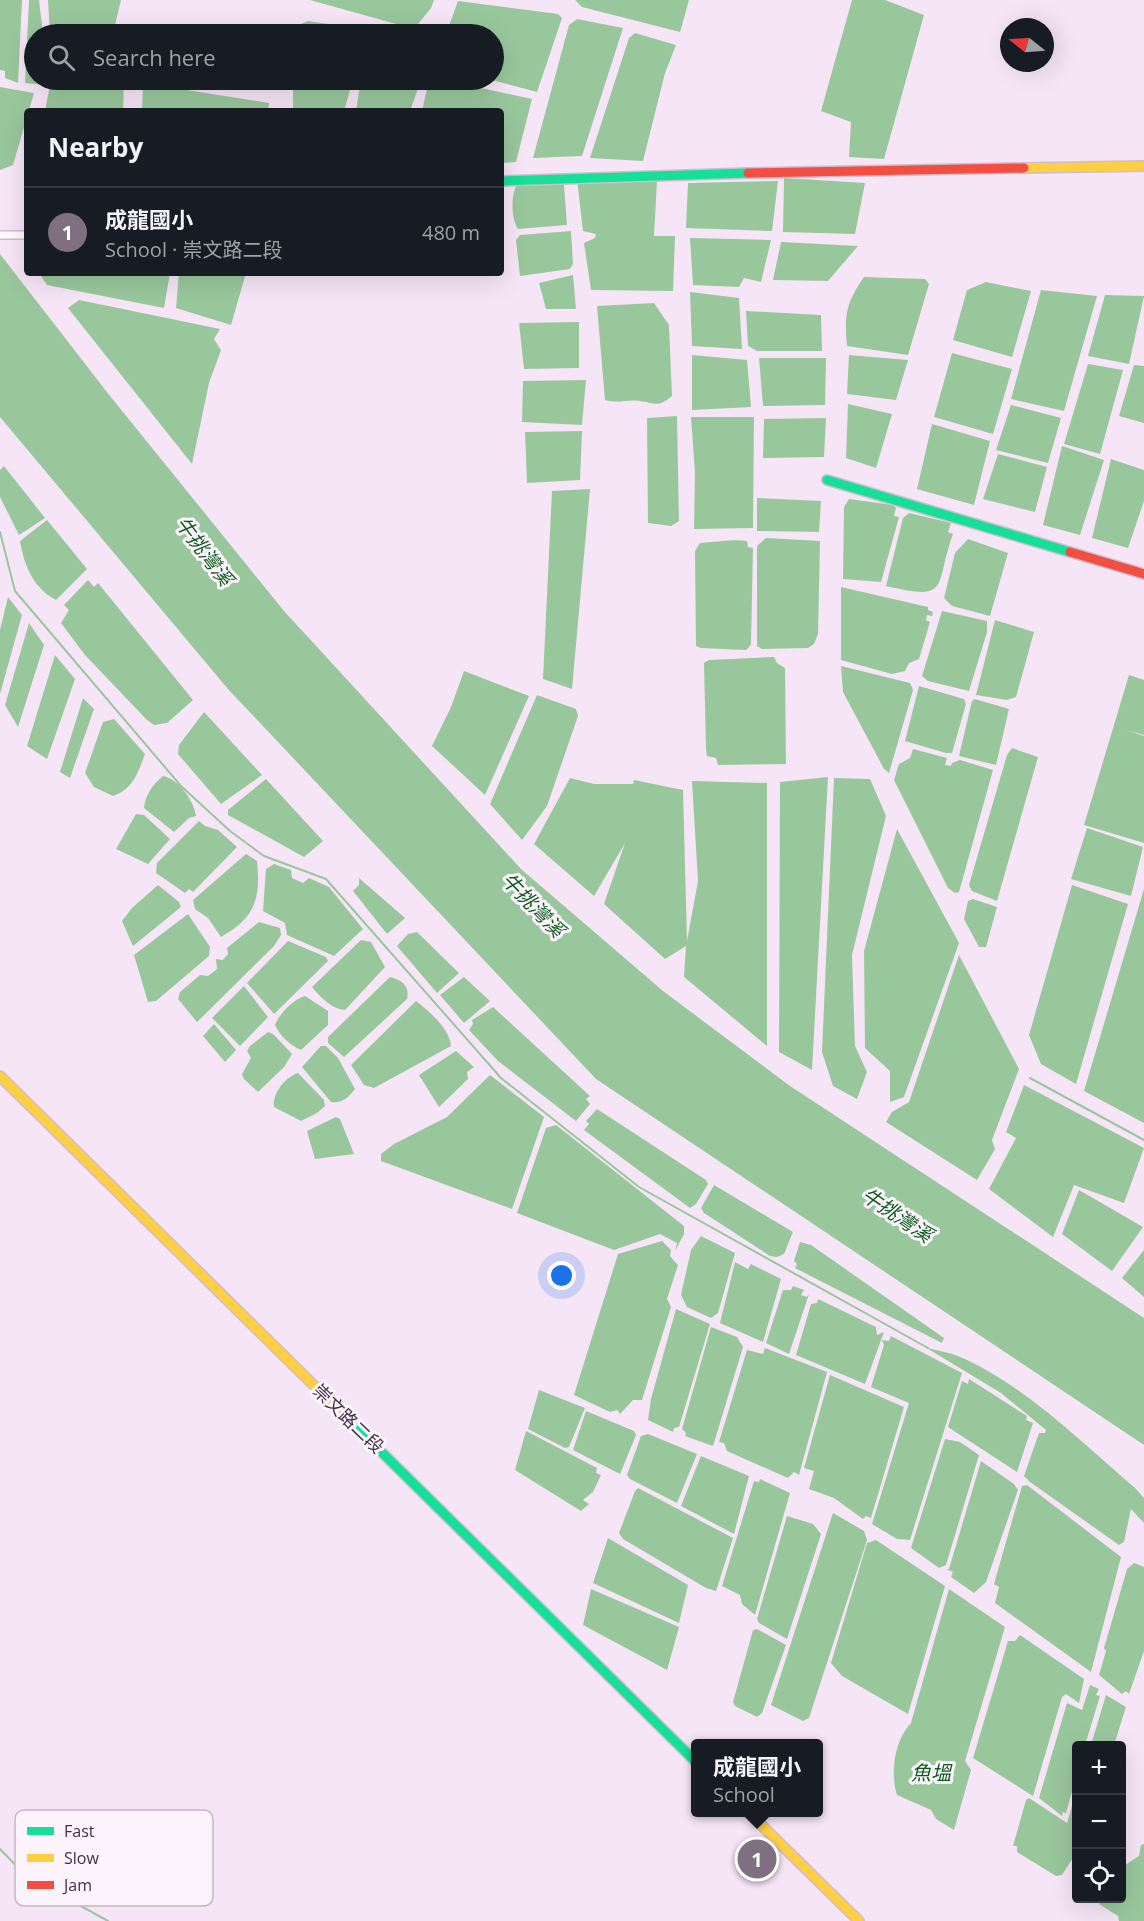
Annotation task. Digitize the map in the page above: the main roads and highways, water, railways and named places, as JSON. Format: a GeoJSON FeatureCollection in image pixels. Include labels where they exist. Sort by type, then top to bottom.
{"type":"FeatureCollection","features":[{"type":"Feature","properties":{"kind":"water"},"geometry":{"type":"Polygon","coordinates":[[[0,0],[22,0],[18,83],[5,78],[5,71],[0,70],[0,0]]]}},
{"type":"Feature","properties":{"kind":"water"},"geometry":{"type":"Polygon","coordinates":[[[29,0],[39,0],[42,24],[28,24],[29,0]]]}},
{"type":"Feature","properties":{"kind":"water"},"geometry":{"type":"Polygon","coordinates":[[[48,0],[121,0],[115,24],[49,24],[48,0]]]}},
{"type":"Feature","properties":{"kind":"water"},"geometry":{"type":"Polygon","coordinates":[[[310,0],[434,0],[431,8],[418,24],[396,24],[310,0]]]}},
{"type":"Feature","properties":{"kind":"water"},"geometry":{"type":"Polygon","coordinates":[[[575,0],[689,0],[680,32],[582,7],[575,0]]]}},
{"type":"Feature","properties":{"kind":"water"},"geometry":{"type":"Polygon","coordinates":[[[852,0],[885,0],[924,15],[884,159],[849,157],[851,122],[821,111],[852,0]]]}},
{"type":"Feature","properties":{"kind":"water"},"geometry":{"type":"Polygon","coordinates":[[[458,1],[558,14],[562,18],[537,92],[504,83],[504,24],[450,24],[458,1]]]}},
{"type":"Feature","properties":{"kind":"water"},"geometry":{"type":"Polygon","coordinates":[[[577,19],[623,28],[582,156],[533,158],[569,25],[577,19]]]}},
{"type":"Feature","properties":{"kind":"water"},"geometry":{"type":"Polygon","coordinates":[[[308,21],[329,24],[301,24],[308,21]]]}},
{"type":"Feature","properties":{"kind":"water"},"geometry":{"type":"Polygon","coordinates":[[[635,33],[676,45],[665,73],[643,161],[590,158],[629,38],[635,33]]]}},
{"type":"Feature","properties":{"kind":"water"},"geometry":{"type":"Polygon","coordinates":[[[0,87],[34,93],[30,108],[24,108],[24,127],[13,165],[0,170],[0,87]]]}},
{"type":"Feature","properties":{"kind":"water"},"geometry":{"type":"Polygon","coordinates":[[[49,90],[124,90],[123,108],[46,108],[49,90]]]}},
{"type":"Feature","properties":{"kind":"water"},"geometry":{"type":"Polygon","coordinates":[[[143,90],[187,90],[269,103],[268,108],[142,108],[143,90]]]}},
{"type":"Feature","properties":{"kind":"water"},"geometry":{"type":"Polygon","coordinates":[[[293,90],[350,90],[345,108],[293,108],[293,90]]]}},
{"type":"Feature","properties":{"kind":"water"},"geometry":{"type":"Polygon","coordinates":[[[359,90],[417,90],[411,108],[356,108],[359,90]]]}},
{"type":"Feature","properties":{"kind":"water"},"geometry":{"type":"Polygon","coordinates":[[[427,90],[490,90],[532,99],[516,162],[504,163],[504,108],[423,108],[427,90]]]}},
{"type":"Feature","properties":{"kind":"water"},"geometry":{"type":"Polygon","coordinates":[[[784,178],[865,183],[855,234],[783,232],[784,178]]]}},
{"type":"Feature","properties":{"kind":"water"},"geometry":{"type":"Polygon","coordinates":[[[577,179],[657,181],[654,236],[675,236],[673,291],[591,290],[584,243],[595,238],[596,234],[583,231],[577,179]]]}},
{"type":"Feature","properties":{"kind":"water"},"geometry":{"type":"Polygon","coordinates":[[[560,181],[564,185],[567,225],[518,229],[512,207],[516,186],[560,181]]]}},
{"type":"Feature","properties":{"kind":"water"},"geometry":{"type":"Polygon","coordinates":[[[778,181],[772,231],[686,228],[688,183],[778,181]]]}},
{"type":"Feature","properties":{"kind":"water"},"geometry":{"type":"Polygon","coordinates":[[[571,231],[573,264],[570,269],[520,276],[516,240],[520,235],[571,231]]]}},
{"type":"Feature","properties":{"kind":"water"},"geometry":{"type":"Polygon","coordinates":[[[690,238],[771,240],[761,282],[744,278],[739,287],[693,285],[690,238]]]}},
{"type":"Feature","properties":{"kind":"water"},"geometry":{"type":"Polygon","coordinates":[[[781,242],[858,246],[828,281],[773,280],[781,242]]]}},
{"type":"Feature","properties":{"kind":"water","name":"牛挑灣溪"},"geometry":{"type":"Polygon","coordinates":[[[0,254],[110,396],[284,611],[521,869],[663,991],[790,1086],[1144,1318],[1144,1445],[596,1079],[228,689],[0,417],[0,254]]]}},
{"type":"Feature","properties":{"kind":"water"},"geometry":{"type":"Polygon","coordinates":[[[573,275],[576,309],[546,309],[539,283],[573,275]]]}},
{"type":"Feature","properties":{"kind":"water"},"geometry":{"type":"Polygon","coordinates":[[[41,276],[169,276],[164,308],[47,285],[41,276]]]}},
{"type":"Feature","properties":{"kind":"water"},"geometry":{"type":"Polygon","coordinates":[[[179,276],[245,276],[231,325],[176,308],[179,276]]]}},
{"type":"Feature","properties":{"kind":"water"},"geometry":{"type":"Polygon","coordinates":[[[864,277],[925,279],[929,284],[908,355],[847,346],[846,317],[853,294],[864,277]]]}},
{"type":"Feature","properties":{"kind":"water"},"geometry":{"type":"Polygon","coordinates":[[[986,282],[1031,291],[1012,357],[953,340],[967,290],[986,282]]]}},
{"type":"Feature","properties":{"kind":"water"},"geometry":{"type":"Polygon","coordinates":[[[1041,290],[1097,296],[1064,411],[1011,399],[1041,290]]]}},
{"type":"Feature","properties":{"kind":"water"},"geometry":{"type":"Polygon","coordinates":[[[690,292],[739,298],[742,349],[692,346],[690,292]]]}},
{"type":"Feature","properties":{"kind":"water"},"geometry":{"type":"Polygon","coordinates":[[[1105,295],[1144,296],[1129,364],[1088,356],[1105,295]]]}},
{"type":"Feature","properties":{"kind":"water"},"geometry":{"type":"Polygon","coordinates":[[[79,300],[220,329],[214,339],[221,350],[209,383],[192,464],[68,308],[79,300]]]}},
{"type":"Feature","properties":{"kind":"water"},"geometry":{"type":"Polygon","coordinates":[[[654,303],[669,325],[672,396],[656,404],[605,400],[597,306],[654,303]]]}},
{"type":"Feature","properties":{"kind":"water"},"geometry":{"type":"Polygon","coordinates":[[[746,311],[821,315],[822,351],[757,351],[748,346],[746,311]]]}},
{"type":"Feature","properties":{"kind":"water"},"geometry":{"type":"Polygon","coordinates":[[[579,322],[579,368],[524,369],[519,323],[579,322]]]}},
{"type":"Feature","properties":{"kind":"water"},"geometry":{"type":"Polygon","coordinates":[[[952,353],[1012,369],[993,434],[934,417],[952,353]]]}},
{"type":"Feature","properties":{"kind":"water"},"geometry":{"type":"Polygon","coordinates":[[[692,355],[747,360],[751,407],[692,410],[692,355]]]}},
{"type":"Feature","properties":{"kind":"water"},"geometry":{"type":"Polygon","coordinates":[[[849,355],[908,360],[896,400],[847,394],[849,355]]]}},
{"type":"Feature","properties":{"kind":"water"},"geometry":{"type":"Polygon","coordinates":[[[759,358],[826,358],[825,405],[763,406],[759,358]]]}},
{"type":"Feature","properties":{"kind":"water"},"geometry":{"type":"Polygon","coordinates":[[[1088,364],[1123,370],[1100,454],[1064,444],[1088,364]]]}},
{"type":"Feature","properties":{"kind":"water"},"geometry":{"type":"Polygon","coordinates":[[[1134,365],[1144,366],[1144,423],[1119,416],[1134,365]]]}},
{"type":"Feature","properties":{"kind":"water"},"geometry":{"type":"Polygon","coordinates":[[[586,380],[582,425],[522,422],[523,381],[586,380]]]}},
{"type":"Feature","properties":{"kind":"water"},"geometry":{"type":"Polygon","coordinates":[[[848,404],[892,414],[876,468],[846,458],[848,404]]]}},
{"type":"Feature","properties":{"kind":"water"},"geometry":{"type":"Polygon","coordinates":[[[1011,405],[1061,418],[1048,463],[996,450],[1011,405]]]}},
{"type":"Feature","properties":{"kind":"water"},"geometry":{"type":"Polygon","coordinates":[[[677,416],[679,521],[671,526],[648,523],[647,418],[677,416]]]}},
{"type":"Feature","properties":{"kind":"water"},"geometry":{"type":"Polygon","coordinates":[[[691,417],[754,417],[753,528],[694,529],[695,473],[691,417]]]}},
{"type":"Feature","properties":{"kind":"water"},"geometry":{"type":"Polygon","coordinates":[[[826,418],[824,457],[763,458],[764,419],[826,418]]]}},
{"type":"Feature","properties":{"kind":"water"},"geometry":{"type":"Polygon","coordinates":[[[932,424],[990,441],[974,505],[917,489],[932,424]]]}},
{"type":"Feature","properties":{"kind":"water"},"geometry":{"type":"Polygon","coordinates":[[[582,431],[580,480],[527,483],[525,432],[582,431]]]}},
{"type":"Feature","properties":{"kind":"water"},"geometry":{"type":"Polygon","coordinates":[[[1062,446],[1104,460],[1080,535],[1043,525],[1062,446]]]}},
{"type":"Feature","properties":{"kind":"water"},"geometry":{"type":"Polygon","coordinates":[[[998,454],[1047,467],[1035,512],[983,499],[998,454]]]}},
{"type":"Feature","properties":{"kind":"water"},"geometry":{"type":"Polygon","coordinates":[[[1111,459],[1144,470],[1144,501],[1128,548],[1092,538],[1111,459]]]}},
{"type":"Feature","properties":{"kind":"water"},"geometry":{"type":"Polygon","coordinates":[[[4,466],[45,518],[19,535],[0,497],[0,470],[4,466]]]}},
{"type":"Feature","properties":{"kind":"water"},"geometry":{"type":"Polygon","coordinates":[[[590,489],[572,689],[543,679],[552,491],[590,489]]]}},
{"type":"Feature","properties":{"kind":"water"},"geometry":{"type":"Polygon","coordinates":[[[757,498],[821,501],[819,532],[757,531],[757,498]]]}},
{"type":"Feature","properties":{"kind":"water"},"geometry":{"type":"Polygon","coordinates":[[[849,499],[893,505],[896,508],[894,516],[899,517],[881,582],[843,579],[844,507],[849,499]]]}},
{"type":"Feature","properties":{"kind":"water"},"geometry":{"type":"Polygon","coordinates":[[[909,513],[951,523],[948,532],[953,534],[941,578],[937,586],[931,590],[922,592],[886,586],[903,518],[909,513]]]}},
{"type":"Feature","properties":{"kind":"water"},"geometry":{"type":"Polygon","coordinates":[[[47,520],[87,569],[56,600],[41,589],[31,575],[20,541],[47,520]]]}},
{"type":"Feature","properties":{"kind":"water"},"geometry":{"type":"Polygon","coordinates":[[[766,538],[820,541],[818,634],[814,644],[808,648],[762,649],[757,646],[757,546],[766,538]]]}},
{"type":"Feature","properties":{"kind":"water"},"geometry":{"type":"Polygon","coordinates":[[[968,539],[1008,553],[990,616],[952,606],[944,598],[955,553],[968,539]]]}},
{"type":"Feature","properties":{"kind":"water"},"geometry":{"type":"Polygon","coordinates":[[[747,541],[748,547],[753,548],[751,645],[746,650],[701,648],[696,646],[695,551],[700,543],[747,541]]]}},
{"type":"Feature","properties":{"kind":"water"},"geometry":{"type":"Polygon","coordinates":[[[88,580],[94,587],[98,583],[193,700],[167,723],[154,725],[147,720],[85,655],[61,623],[69,610],[64,605],[88,580]]]}},
{"type":"Feature","properties":{"kind":"water"},"geometry":{"type":"Polygon","coordinates":[[[841,587],[928,607],[928,610],[933,612],[932,616],[927,615],[926,620],[930,622],[919,659],[909,663],[905,671],[892,674],[841,660],[841,587]]]}},
{"type":"Feature","properties":{"kind":"water"},"geometry":{"type":"Polygon","coordinates":[[[8,597],[22,615],[0,694],[0,630],[8,597]]]}},
{"type":"Feature","properties":{"kind":"water"},"geometry":{"type":"Polygon","coordinates":[[[942,611],[987,621],[987,632],[969,691],[928,681],[922,676],[942,611]]]}},
{"type":"Feature","properties":{"kind":"water"},"geometry":{"type":"Polygon","coordinates":[[[995,620],[1034,632],[1016,697],[1007,700],[976,695],[995,620]]]}},
{"type":"Feature","properties":{"kind":"water"},"geometry":{"type":"Polygon","coordinates":[[[29,623],[44,645],[18,727],[5,705],[29,623]]]}},
{"type":"Feature","properties":{"kind":"water"},"geometry":{"type":"Polygon","coordinates":[[[55,655],[75,679],[47,759],[27,746],[55,655]]]}},
{"type":"Feature","properties":{"kind":"water"},"geometry":{"type":"Polygon","coordinates":[[[774,657],[777,663],[785,668],[786,764],[718,765],[716,758],[707,756],[706,749],[704,663],[709,660],[774,657]]]}},
{"type":"Feature","properties":{"kind":"water"},"geometry":{"type":"Polygon","coordinates":[[[841,666],[910,683],[913,690],[889,773],[884,769],[843,692],[841,666]]]}},
{"type":"Feature","properties":{"kind":"water"},"geometry":{"type":"Polygon","coordinates":[[[464,671],[529,696],[485,795],[432,746],[451,707],[464,671]]]}},
{"type":"Feature","properties":{"kind":"water"},"geometry":{"type":"Polygon","coordinates":[[[1129,675],[1144,680],[1144,735],[1126,730],[1144,736],[1144,843],[1084,825],[1129,675]]]}},
{"type":"Feature","properties":{"kind":"water"},"geometry":{"type":"Polygon","coordinates":[[[919,686],[964,699],[966,704],[952,753],[905,741],[919,686]]]}},
{"type":"Feature","properties":{"kind":"water"},"geometry":{"type":"Polygon","coordinates":[[[537,695],[576,709],[578,716],[547,806],[522,840],[490,804],[537,695]]]}},
{"type":"Feature","properties":{"kind":"water"},"geometry":{"type":"Polygon","coordinates":[[[83,698],[94,709],[70,778],[60,772],[83,698]]]}},
{"type":"Feature","properties":{"kind":"water"},"geometry":{"type":"Polygon","coordinates":[[[975,699],[1009,709],[996,765],[959,756],[972,701],[975,699]]]}},
{"type":"Feature","properties":{"kind":"water"},"geometry":{"type":"Polygon","coordinates":[[[204,712],[262,775],[221,804],[178,754],[179,745],[204,712]]]}},
{"type":"Feature","properties":{"kind":"water"},"geometry":{"type":"Polygon","coordinates":[[[114,719],[145,754],[130,785],[113,796],[94,787],[85,773],[103,722],[114,719]]]}},
{"type":"Feature","properties":{"kind":"water"},"geometry":{"type":"Polygon","coordinates":[[[1012,748],[1038,757],[997,901],[972,891],[969,885],[1007,755],[1012,748]]]}},
{"type":"Feature","properties":{"kind":"water"},"geometry":{"type":"Polygon","coordinates":[[[913,749],[947,758],[945,765],[951,766],[952,763],[960,760],[993,770],[959,892],[955,893],[948,888],[894,780],[899,764],[910,758],[913,749]]]}},
{"type":"Feature","properties":{"kind":"water"},"geometry":{"type":"Polygon","coordinates":[[[163,776],[180,786],[195,810],[196,816],[189,818],[174,832],[144,808],[150,790],[163,776]]]}},
{"type":"Feature","properties":{"kind":"water"},"geometry":{"type":"Polygon","coordinates":[[[828,777],[812,1070],[779,1052],[780,782],[828,777]]]}},
{"type":"Feature","properties":{"kind":"water"},"geometry":{"type":"Polygon","coordinates":[[[570,778],[594,784],[633,784],[634,780],[683,790],[687,941],[698,881],[692,781],[767,783],[767,1046],[684,977],[686,946],[665,959],[604,904],[625,843],[594,896],[534,844],[570,778]]]}},
{"type":"Feature","properties":{"kind":"water"},"geometry":{"type":"Polygon","coordinates":[[[834,778],[870,779],[886,816],[852,955],[855,1046],[867,1072],[857,1099],[833,1086],[822,1052],[834,778]]]}},
{"type":"Feature","properties":{"kind":"water"},"geometry":{"type":"Polygon","coordinates":[[[266,779],[323,841],[304,857],[228,815],[228,810],[266,779]]]}},
{"type":"Feature","properties":{"kind":"water"},"geometry":{"type":"Polygon","coordinates":[[[136,814],[144,815],[170,839],[148,864],[116,849],[136,814]]]}},
{"type":"Feature","properties":{"kind":"water"},"geometry":{"type":"Polygon","coordinates":[[[199,821],[205,826],[218,830],[237,847],[193,892],[189,889],[185,893],[156,873],[157,863],[199,821]]]}},
{"type":"Feature","properties":{"kind":"water"},"geometry":{"type":"Polygon","coordinates":[[[1087,828],[1143,847],[1131,896],[1071,879],[1087,828]]]}},
{"type":"Feature","properties":{"kind":"water"},"geometry":{"type":"Polygon","coordinates":[[[897,829],[959,943],[904,1097],[890,1102],[890,1071],[865,1048],[864,951],[897,829]]]}},
{"type":"Feature","properties":{"kind":"water"},"geometry":{"type":"Polygon","coordinates":[[[246,854],[257,861],[256,897],[248,915],[242,922],[221,937],[208,918],[195,909],[193,900],[246,854]]]}},
{"type":"Feature","properties":{"kind":"water"},"geometry":{"type":"Polygon","coordinates":[[[274,864],[291,870],[292,878],[303,883],[309,878],[329,887],[363,929],[334,956],[287,935],[285,923],[263,911],[266,869],[274,864]]]}},
{"type":"Feature","properties":{"kind":"water"},"geometry":{"type":"Polygon","coordinates":[[[359,878],[405,918],[387,934],[353,891],[359,885],[359,878]]]}},
{"type":"Feature","properties":{"kind":"water"},"geometry":{"type":"Polygon","coordinates":[[[158,885],[179,902],[181,907],[133,946],[122,921],[132,908],[158,885]]]}},
{"type":"Feature","properties":{"kind":"water"},"geometry":{"type":"Polygon","coordinates":[[[1072,885],[1128,904],[1076,1084],[1041,1064],[1029,1035],[1072,885]]]}},
{"type":"Feature","properties":{"kind":"water"},"geometry":{"type":"Polygon","coordinates":[[[1144,889],[1144,1123],[1084,1091],[1144,889]]]}},
{"type":"Feature","properties":{"kind":"water"},"geometry":{"type":"Polygon","coordinates":[[[973,899],[997,907],[986,947],[979,947],[964,919],[968,901],[973,899]]]}},
{"type":"Feature","properties":{"kind":"water"},"geometry":{"type":"Polygon","coordinates":[[[188,914],[210,947],[209,956],[156,1001],[148,1002],[134,955],[188,914]]]}},
{"type":"Feature","properties":{"kind":"water"},"geometry":{"type":"Polygon","coordinates":[[[259,922],[280,928],[281,935],[274,946],[197,1022],[178,999],[180,992],[200,975],[208,976],[217,969],[216,959],[223,960],[228,954],[227,948],[259,922]]]}},
{"type":"Feature","properties":{"kind":"water"},"geometry":{"type":"Polygon","coordinates":[[[417,932],[459,973],[437,993],[397,946],[408,934],[417,932]]]}},
{"type":"Feature","properties":{"kind":"water"},"geometry":{"type":"Polygon","coordinates":[[[361,940],[371,942],[385,967],[345,1010],[340,1009],[327,1002],[312,987],[361,940]]]}},
{"type":"Feature","properties":{"kind":"water"},"geometry":{"type":"Polygon","coordinates":[[[288,941],[326,957],[328,961],[274,1014],[247,983],[288,941]]]}},
{"type":"Feature","properties":{"kind":"water"},"geometry":{"type":"Polygon","coordinates":[[[959,955],[1019,1069],[992,1140],[995,1149],[977,1180],[886,1122],[892,1112],[909,1102],[959,955]]]}},
{"type":"Feature","properties":{"kind":"water"},"geometry":{"type":"Polygon","coordinates":[[[390,977],[404,984],[408,994],[407,999],[344,1057],[328,1043],[328,1037],[390,977]]]}},
{"type":"Feature","properties":{"kind":"water"},"geometry":{"type":"Polygon","coordinates":[[[464,977],[490,1001],[464,1023],[440,995],[464,977]]]}},
{"type":"Feature","properties":{"kind":"water"},"geometry":{"type":"Polygon","coordinates":[[[244,986],[268,1017],[240,1046],[212,1018],[244,986]]]}},
{"type":"Feature","properties":{"kind":"water"},"geometry":{"type":"Polygon","coordinates":[[[305,996],[328,1011],[328,1025],[301,1050],[286,1040],[275,1025],[287,1008],[305,996]]]}},
{"type":"Feature","properties":{"kind":"water"},"geometry":{"type":"Polygon","coordinates":[[[416,1001],[443,1027],[451,1046],[374,1088],[364,1085],[351,1065],[416,1001]]]}},
{"type":"Feature","properties":{"kind":"water"},"geometry":{"type":"Polygon","coordinates":[[[493,1007],[590,1096],[586,1099],[590,1104],[576,1121],[498,1061],[469,1030],[473,1024],[472,1020],[493,1007]]]}},
{"type":"Feature","properties":{"kind":"water"},"geometry":{"type":"Polygon","coordinates":[[[214,1024],[236,1050],[225,1062],[203,1036],[214,1024]]]}},
{"type":"Feature","properties":{"kind":"water"},"geometry":{"type":"Polygon","coordinates":[[[268,1032],[273,1034],[292,1054],[284,1067],[258,1092],[244,1079],[242,1074],[251,1058],[247,1051],[250,1046],[268,1032]]]}},
{"type":"Feature","properties":{"kind":"water"},"geometry":{"type":"Polygon","coordinates":[[[321,1046],[326,1046],[338,1058],[355,1089],[342,1101],[331,1102],[302,1067],[321,1046]]]}},
{"type":"Feature","properties":{"kind":"water"},"geometry":{"type":"Polygon","coordinates":[[[456,1051],[474,1067],[467,1072],[468,1079],[439,1107],[419,1075],[456,1051]]]}},
{"type":"Feature","properties":{"kind":"water"},"geometry":{"type":"Polygon","coordinates":[[[298,1073],[324,1100],[325,1106],[301,1121],[274,1107],[275,1097],[280,1087],[288,1078],[298,1073]]]}},
{"type":"Feature","properties":{"kind":"water"},"geometry":{"type":"Polygon","coordinates":[[[490,1075],[544,1117],[512,1209],[381,1161],[381,1154],[394,1144],[447,1117],[490,1075]]]}},
{"type":"Feature","properties":{"kind":"water"},"geometry":{"type":"Polygon","coordinates":[[[1024,1085],[1144,1148],[1124,1203],[1074,1185],[1053,1237],[989,1189],[1016,1138],[1006,1132],[1024,1085]]]}},
{"type":"Feature","properties":{"kind":"water"},"geometry":{"type":"Polygon","coordinates":[[[597,1109],[706,1180],[708,1184],[696,1204],[690,1208],[584,1130],[589,1124],[586,1121],[597,1109]]]}},
{"type":"Feature","properties":{"kind":"water"},"geometry":{"type":"Polygon","coordinates":[[[336,1117],[340,1119],[354,1154],[315,1159],[307,1131],[336,1117]]]}},
{"type":"Feature","properties":{"kind":"water"},"geometry":{"type":"Polygon","coordinates":[[[556,1125],[684,1226],[684,1234],[675,1251],[677,1243],[660,1234],[614,1250],[517,1213],[546,1128],[556,1125]]]}},
{"type":"Feature","properties":{"kind":"water"},"geometry":{"type":"Polygon","coordinates":[[[714,1185],[793,1232],[784,1254],[777,1257],[770,1256],[704,1213],[701,1208],[714,1185]]]}},
{"type":"Feature","properties":{"kind":"water"},"geometry":{"type":"Polygon","coordinates":[[[1079,1190],[1143,1227],[1112,1271],[1062,1234],[1079,1190]]]}},
{"type":"Feature","properties":{"kind":"water"},"geometry":{"type":"Polygon","coordinates":[[[701,1236],[735,1253],[718,1313],[711,1318],[687,1307],[681,1295],[691,1250],[701,1236]]]}},
{"type":"Feature","properties":{"kind":"water"},"geometry":{"type":"Polygon","coordinates":[[[662,1241],[671,1250],[670,1256],[678,1265],[667,1299],[671,1307],[642,1400],[633,1400],[620,1414],[617,1410],[610,1412],[574,1395],[618,1254],[662,1241]]]}},
{"type":"Feature","properties":{"kind":"water"},"geometry":{"type":"Polygon","coordinates":[[[800,1242],[811,1245],[944,1338],[942,1343],[795,1268],[797,1264],[794,1261],[800,1242]]]}},
{"type":"Feature","properties":{"kind":"water"},"geometry":{"type":"Polygon","coordinates":[[[1144,1250],[1144,1297],[1122,1278],[1144,1250]]]}},
{"type":"Feature","properties":{"kind":"water"},"geometry":{"type":"Polygon","coordinates":[[[735,1262],[748,1269],[751,1264],[781,1279],[763,1342],[720,1323],[735,1262]]]}},
{"type":"Feature","properties":{"kind":"water"},"geometry":{"type":"Polygon","coordinates":[[[793,1286],[804,1290],[801,1295],[807,1297],[809,1294],[789,1354],[766,1343],[783,1290],[791,1290],[793,1286]]]}},
{"type":"Feature","properties":{"kind":"water"},"geometry":{"type":"Polygon","coordinates":[[[818,1299],[876,1327],[877,1335],[884,1332],[865,1384],[796,1355],[811,1304],[817,1303],[818,1299]]]}},
{"type":"Feature","properties":{"kind":"water"},"geometry":{"type":"Polygon","coordinates":[[[676,1309],[710,1324],[679,1427],[674,1428],[673,1432],[648,1420],[651,1399],[676,1309]]]}},
{"type":"Feature","properties":{"kind":"water"},"geometry":{"type":"Polygon","coordinates":[[[711,1327],[737,1337],[743,1347],[713,1446],[685,1436],[686,1433],[682,1429],[711,1327]]]}},
{"type":"Feature","properties":{"kind":"water"},"geometry":{"type":"Polygon","coordinates":[[[891,1336],[962,1373],[910,1540],[897,1539],[872,1524],[909,1403],[871,1387],[884,1345],[882,1340],[889,1341],[891,1336]]]}},
{"type":"Feature","properties":{"kind":"water"},"geometry":{"type":"Polygon","coordinates":[[[925,1347],[960,1357],[989,1371],[1033,1401],[1135,1488],[1144,1498],[1144,1523],[1131,1509],[1124,1542],[1119,1545],[1030,1482],[1024,1476],[1039,1433],[1045,1433],[1046,1430],[1001,1393],[925,1347]]]}},
{"type":"Feature","properties":{"kind":"water"},"geometry":{"type":"Polygon","coordinates":[[[765,1348],[827,1372],[799,1475],[794,1472],[788,1478],[727,1451],[724,1443],[719,1442],[747,1350],[763,1354],[765,1348]]]}},
{"type":"Feature","properties":{"kind":"water"},"geometry":{"type":"Polygon","coordinates":[[[830,1375],[904,1407],[871,1518],[866,1516],[863,1519],[834,1498],[809,1489],[814,1471],[804,1468],[830,1375]]]}},
{"type":"Feature","properties":{"kind":"water"},"geometry":{"type":"Polygon","coordinates":[[[969,1379],[1027,1416],[1026,1420],[1033,1423],[1017,1472],[948,1427],[962,1381],[968,1384],[969,1379]]]}},
{"type":"Feature","properties":{"kind":"water"},"geometry":{"type":"Polygon","coordinates":[[[539,1390],[585,1408],[569,1447],[565,1448],[528,1429],[539,1390]]]}},
{"type":"Feature","properties":{"kind":"water"},"geometry":{"type":"Polygon","coordinates":[[[586,1411],[634,1431],[636,1435],[620,1474],[573,1450],[586,1411]]]}},
{"type":"Feature","properties":{"kind":"water"},"geometry":{"type":"Polygon","coordinates":[[[526,1431],[597,1468],[596,1473],[601,1475],[593,1492],[583,1500],[589,1504],[581,1511],[515,1470],[526,1431]]]}},
{"type":"Feature","properties":{"kind":"water"},"geometry":{"type":"Polygon","coordinates":[[[648,1434],[697,1454],[677,1503],[630,1479],[627,1475],[641,1436],[648,1434]]]}},
{"type":"Feature","properties":{"kind":"water"},"geometry":{"type":"Polygon","coordinates":[[[945,1439],[960,1442],[979,1455],[946,1565],[939,1568],[911,1548],[945,1439]]]}},
{"type":"Feature","properties":{"kind":"water"},"geometry":{"type":"Polygon","coordinates":[[[701,1456],[749,1476],[734,1534],[681,1506],[701,1456]]]}},
{"type":"Feature","properties":{"kind":"water"},"geometry":{"type":"Polygon","coordinates":[[[981,1461],[1014,1484],[1018,1490],[986,1582],[974,1593],[951,1577],[953,1572],[946,1569],[949,1569],[981,1461]]]}},
{"type":"Feature","properties":{"kind":"water"},"geometry":{"type":"Polygon","coordinates":[[[760,1479],[790,1493],[755,1615],[742,1604],[740,1595],[722,1586],[754,1481],[759,1482],[760,1479]]]}},
{"type":"Feature","properties":{"kind":"water"},"geometry":{"type":"Polygon","coordinates":[[[1027,1485],[1121,1557],[1091,1672],[995,1603],[999,1587],[994,1584],[1022,1486],[1027,1485]]]}},
{"type":"Feature","properties":{"kind":"water"},"geometry":{"type":"Polygon","coordinates":[[[638,1488],[733,1538],[716,1591],[706,1588],[623,1539],[619,1533],[638,1488]]]}},
{"type":"Feature","properties":{"kind":"water"},"geometry":{"type":"Polygon","coordinates":[[[833,1513],[864,1531],[867,1540],[809,1718],[803,1721],[771,1705],[833,1513]]]}},
{"type":"Feature","properties":{"kind":"water"},"geometry":{"type":"Polygon","coordinates":[[[787,1516],[813,1524],[821,1534],[787,1639],[759,1623],[757,1619],[787,1516]]]}},
{"type":"Feature","properties":{"kind":"water"},"geometry":{"type":"Polygon","coordinates":[[[608,1538],[688,1585],[679,1623],[593,1583],[608,1538]]]}},
{"type":"Feature","properties":{"kind":"water","name":"魚塭"},"geometry":{"type":"Polygon","coordinates":[[[876,1540],[945,1586],[908,1714],[842,1676],[831,1663],[867,1543],[876,1540]]]}},
{"type":"Feature","properties":{"kind":"water"},"geometry":{"type":"Polygon","coordinates":[[[1134,1563],[1144,1567],[1144,1651],[1129,1694],[1126,1691],[1122,1694],[1099,1675],[1106,1651],[1104,1648],[1127,1569],[1134,1563]]]}},
{"type":"Feature","properties":{"kind":"water"},"geometry":{"type":"Polygon","coordinates":[[[591,1589],[679,1627],[667,1670],[583,1625],[591,1589]]]}},
{"type":"Feature","properties":{"kind":"water","name":"魚塭"},"geometry":{"type":"Polygon","coordinates":[[[949,1589],[1005,1627],[965,1761],[971,1770],[954,1830],[936,1819],[931,1810],[897,1795],[894,1777],[897,1748],[905,1730],[911,1723],[949,1589]]]}},
{"type":"Feature","properties":{"kind":"water"},"geometry":{"type":"Polygon","coordinates":[[[757,1629],[786,1645],[762,1713],[757,1717],[735,1706],[733,1702],[753,1630],[757,1629]]]}},
{"type":"Feature","properties":{"kind":"water","name":"魚塭"},"geometry":{"type":"Polygon","coordinates":[[[1020,1635],[1084,1679],[1079,1703],[1066,1694],[1062,1697],[1033,1796],[973,1758],[1008,1641],[1015,1641],[1020,1635]]]}},
{"type":"Feature","properties":{"kind":"water"},"geometry":{"type":"Polygon","coordinates":[[[1090,1685],[1099,1689],[1096,1695],[1100,1696],[1086,1741],[1072,1741],[1072,1791],[1066,1813],[1063,1812],[1062,1816],[1039,1798],[1067,1703],[1082,1710],[1090,1685]]]}},
{"type":"Feature","properties":{"kind":"water"},"geometry":{"type":"Polygon","coordinates":[[[1106,1695],[1126,1707],[1115,1741],[1092,1741],[1106,1695]]]}},
{"type":"Feature","properties":{"kind":"water"},"geometry":{"type":"Polygon","coordinates":[[[1029,1798],[1067,1823],[1072,1806],[1072,1859],[1062,1875],[1056,1876],[1017,1852],[1017,1846],[1013,1846],[1026,1800],[1029,1798]]]}},
{"type":"Feature","properties":{"kind":"water"},"geometry":{"type":"Polygon","coordinates":[[[1144,1844],[1144,1921],[1119,1921],[1118,1916],[1099,1904],[1126,1903],[1126,1864],[1139,1856],[1141,1845],[1144,1844]]]}},
{"type":"Feature","properties":{"kind":"waterway"},"geometry":{"type":"LineString","coordinates":[[0,532],[15,591],[181,786],[230,831],[264,856],[326,879],[501,1078],[639,1187],[928,1348]]}},
{"type":"Feature","properties":{"kind":"waterway"},"geometry":{"type":"LineString","coordinates":[[1030,1078],[1144,1140]]}},
{"type":"Feature","properties":{"kind":"waterway"},"geometry":{"type":"LineString","coordinates":[[0,1849],[15,1865]]}},
{"type":"Feature","properties":{"kind":"waterway"},"geometry":{"type":"LineString","coordinates":[[81,1906],[108,1921]]}},
{"type":"Feature","properties":{"kind":"place","name":"成龍國小"},"geometry":{"type":"Point","coordinates":[757,1859]}}]}
